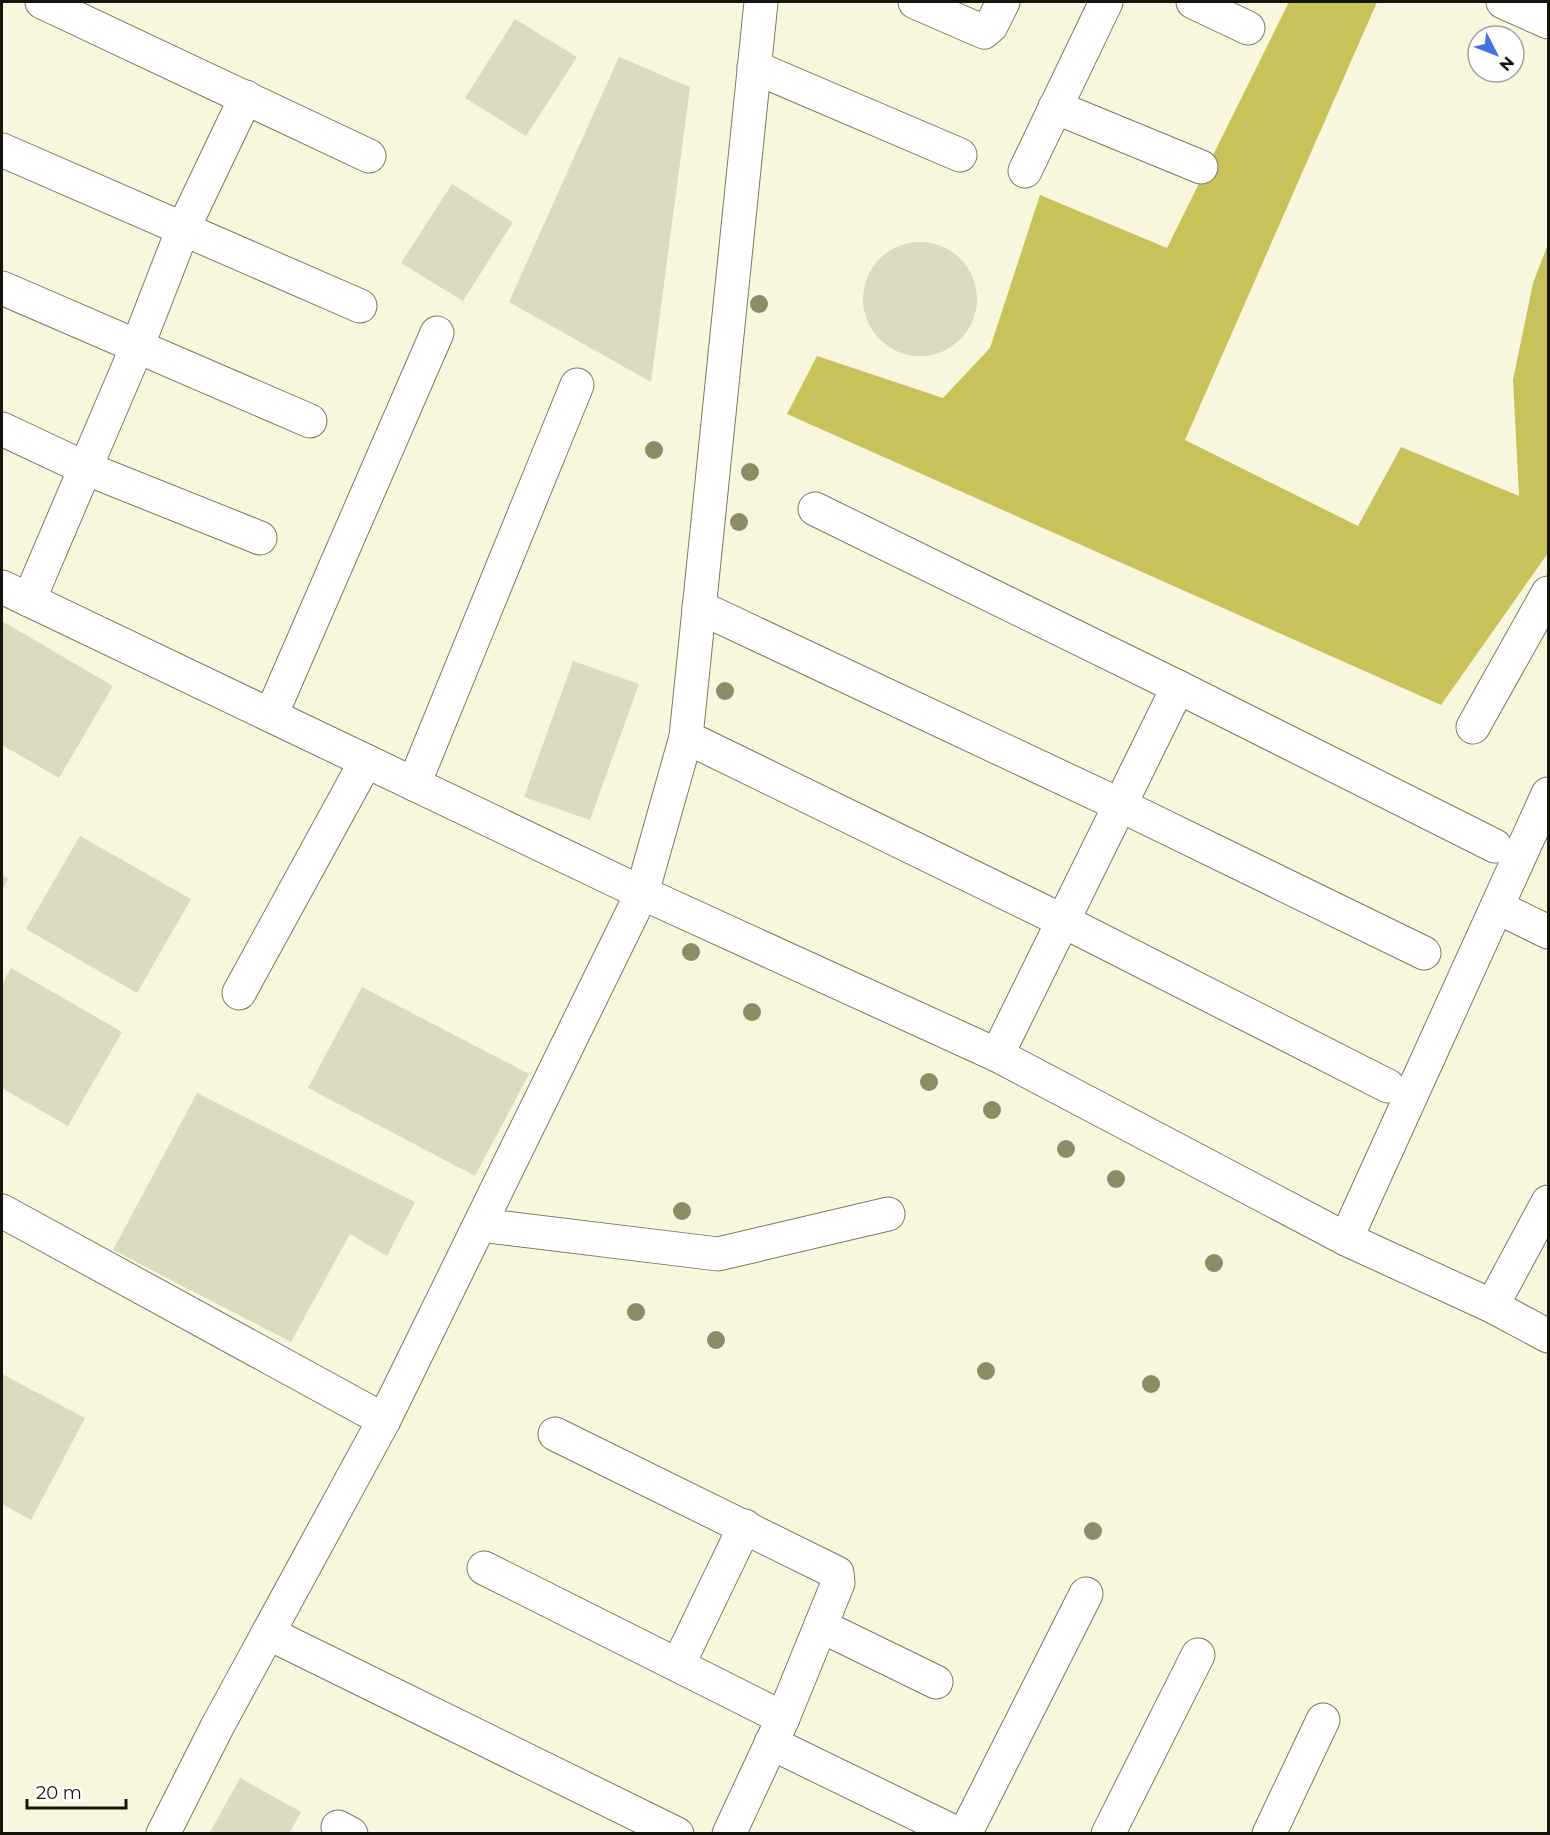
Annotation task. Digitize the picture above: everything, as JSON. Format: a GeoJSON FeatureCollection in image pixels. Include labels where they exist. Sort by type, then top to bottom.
{"type":"FeatureCollection","features":[{"type":"Feature","properties":{"kind":"street"},"geometry":{"type":"LineString","coordinates":[[42,2],[369,156]]}},
{"type":"Feature","properties":{"kind":"street"},"geometry":{"type":"LineString","coordinates":[[163,1833],[217,1727],[384,1420],[642,893],[686,737],[761,2]]}},
{"type":"Feature","properties":{"kind":"street"},"geometry":{"type":"LineString","coordinates":[[915,2],[984,32],[991,26],[1003,2]]}},
{"type":"Feature","properties":{"kind":"street"},"geometry":{"type":"LineString","coordinates":[[1025,171],[1106,2]]}},
{"type":"Feature","properties":{"kind":"street"},"geometry":{"type":"LineString","coordinates":[[1193,2],[1248,27]]}},
{"type":"Feature","properties":{"kind":"street"},"geometry":{"type":"LineString","coordinates":[[1503,2],[1546,17]]}},
{"type":"Feature","properties":{"kind":"street"},"geometry":{"type":"LineString","coordinates":[[754,67],[960,155]]}},
{"type":"Feature","properties":{"kind":"street"},"geometry":{"type":"LineString","coordinates":[[246,97],[183,229],[137,346],[85,468],[15,594],[642,893],[997,1056],[1346,1239],[1492,1306],[1548,1336]]}},
{"type":"Feature","properties":{"kind":"street"},"geometry":{"type":"LineString","coordinates":[[1055,107],[1201,167]]}},
{"type":"Feature","properties":{"kind":"street"},"geometry":{"type":"LineString","coordinates":[[2,150],[360,306]]}},
{"type":"Feature","properties":{"kind":"street"},"geometry":{"type":"LineString","coordinates":[[2,288],[310,421]]}},
{"type":"Feature","properties":{"kind":"street"},"geometry":{"type":"LineString","coordinates":[[271,716],[437,333]]}},
{"type":"Feature","properties":{"kind":"street"},"geometry":{"type":"LineString","coordinates":[[414,784],[577,385]]}},
{"type":"Feature","properties":{"kind":"street"},"geometry":{"type":"LineString","coordinates":[[2,429],[85,468],[260,538]]}},
{"type":"Feature","properties":{"kind":"street"},"geometry":{"type":"LineString","coordinates":[[815,509],[1495,846]]}},
{"type":"Feature","properties":{"kind":"street"},"geometry":{"type":"LineString","coordinates":[[699,607],[1120,805],[1424,953]]}},
{"type":"Feature","properties":{"kind":"street"},"geometry":{"type":"LineString","coordinates":[[1473,727],[1544,608]]}},
{"type":"Feature","properties":{"kind":"street"},"geometry":{"type":"LineString","coordinates":[[997,1056],[1178,687]]}},
{"type":"Feature","properties":{"kind":"street"},"geometry":{"type":"LineString","coordinates":[[686,737],[1063,921],[1388,1086]]}},
{"type":"Feature","properties":{"kind":"street"},"geometry":{"type":"LineString","coordinates":[[239,993],[366,761]]}},
{"type":"Feature","properties":{"kind":"street"},"geometry":{"type":"LineString","coordinates":[[1346,1239],[1497,907],[1545,812]]}},
{"type":"Feature","properties":{"kind":"street"},"geometry":{"type":"LineString","coordinates":[[1497,907],[1548,932]]}},
{"type":"Feature","properties":{"kind":"street"},"geometry":{"type":"LineString","coordinates":[[1492,1306],[1548,1202]]}},
{"type":"Feature","properties":{"kind":"street"},"geometry":{"type":"LineString","coordinates":[[2,1211],[384,1420]]}},
{"type":"Feature","properties":{"kind":"street"},"geometry":{"type":"LineString","coordinates":[[480,1225],[718,1254],[888,1214]]}},
{"type":"Feature","properties":{"kind":"street"},"geometry":{"type":"LineString","coordinates":[[555,1434],[837,1573],[838,1583],[821,1626],[777,1731],[729,1833]]}},
{"type":"Feature","properties":{"kind":"street"},"geometry":{"type":"LineString","coordinates":[[678,1665],[744,1526]]}},
{"type":"Feature","properties":{"kind":"street"},"geometry":{"type":"LineString","coordinates":[[484,1568],[678,1665],[777,1731],[958,1833]]}},
{"type":"Feature","properties":{"kind":"street"},"geometry":{"type":"LineString","coordinates":[[965,1833],[1086,1594]]}},
{"type":"Feature","properties":{"kind":"street"},"geometry":{"type":"LineString","coordinates":[[821,1626],[936,1682]]}},
{"type":"Feature","properties":{"kind":"street"},"geometry":{"type":"LineString","coordinates":[[268,1633],[677,1833]]}},
{"type":"Feature","properties":{"kind":"street"},"geometry":{"type":"LineString","coordinates":[[1108,1833],[1198,1654]]}},
{"type":"Feature","properties":{"kind":"street"},"geometry":{"type":"LineString","coordinates":[[1269,1833],[1323,1720]]}},
{"type":"Feature","properties":{"kind":"shaded area"},"geometry":{"type":"Polygon","coordinates":[[[1289,2],[1377,2],[1185,440],[1358,526],[1401,447],[1519,496],[1513,380],[1533,283],[1548,244],[1548,553],[1441,705],[787,414],[817,356],[943,398],[990,348],[1040,195],[1167,248],[1289,2]]]}},
{"type":"Feature","properties":{"kind":"building"},"geometry":{"type":"Polygon","coordinates":[[[515,19],[577,57],[526,136],[465,98],[515,19]]]}},
{"type":"Feature","properties":{"kind":"building"},"geometry":{"type":"Polygon","coordinates":[[[619,57],[690,87],[651,382],[509,302],[619,57]]]}},
{"type":"Feature","properties":{"kind":"building"},"geometry":{"type":"Polygon","coordinates":[[[452,184],[513,222],[463,301],[401,263],[452,184]]]}},
{"type":"Feature","properties":{"kind":"building"},"geometry":{"type":"Polygon","coordinates":[[[920,242],[942,246],[952,251],[968,267],[973,277],[977,299],[973,321],[968,331],[952,347],[942,352],[920,356],[898,352],[888,347],[872,331],[867,321],[863,299],[867,277],[872,267],[888,251],[898,246],[920,242]]]}},
{"type":"Feature","properties":{"kind":"building"},"geometry":{"type":"Polygon","coordinates":[[[2,621],[113,686],[59,778],[2,745],[2,621]]]}},
{"type":"Feature","properties":{"kind":"building"},"geometry":{"type":"Polygon","coordinates":[[[573,661],[639,684],[590,820],[524,797],[573,661]]]}},
{"type":"Feature","properties":{"kind":"building"},"geometry":{"type":"Polygon","coordinates":[[[80,836],[191,899],[137,993],[26,929],[80,836]]]}},
{"type":"Feature","properties":{"kind":"building"},"geometry":{"type":"Polygon","coordinates":[[[2,875],[8,879],[2,890],[2,875]]]}},
{"type":"Feature","properties":{"kind":"building"},"geometry":{"type":"Polygon","coordinates":[[[11,968],[122,1032],[68,1126],[2,1088],[2,984],[11,968]]]}},
{"type":"Feature","properties":{"kind":"building"},"geometry":{"type":"Polygon","coordinates":[[[362,987],[529,1074],[475,1176],[308,1088],[362,987]]]}},
{"type":"Feature","properties":{"kind":"building"},"geometry":{"type":"Polygon","coordinates":[[[197,1093],[415,1202],[387,1256],[350,1234],[291,1342],[113,1250],[197,1093]]]}},
{"type":"Feature","properties":{"kind":"building"},"geometry":{"type":"Polygon","coordinates":[[[2,1374],[85,1418],[31,1520],[2,1504],[2,1374]]]}},
{"type":"Feature","properties":{"kind":"building"},"geometry":{"type":"Polygon","coordinates":[[[240,1778],[301,1812],[289,1834],[209,1834],[240,1778]]]}}]}
